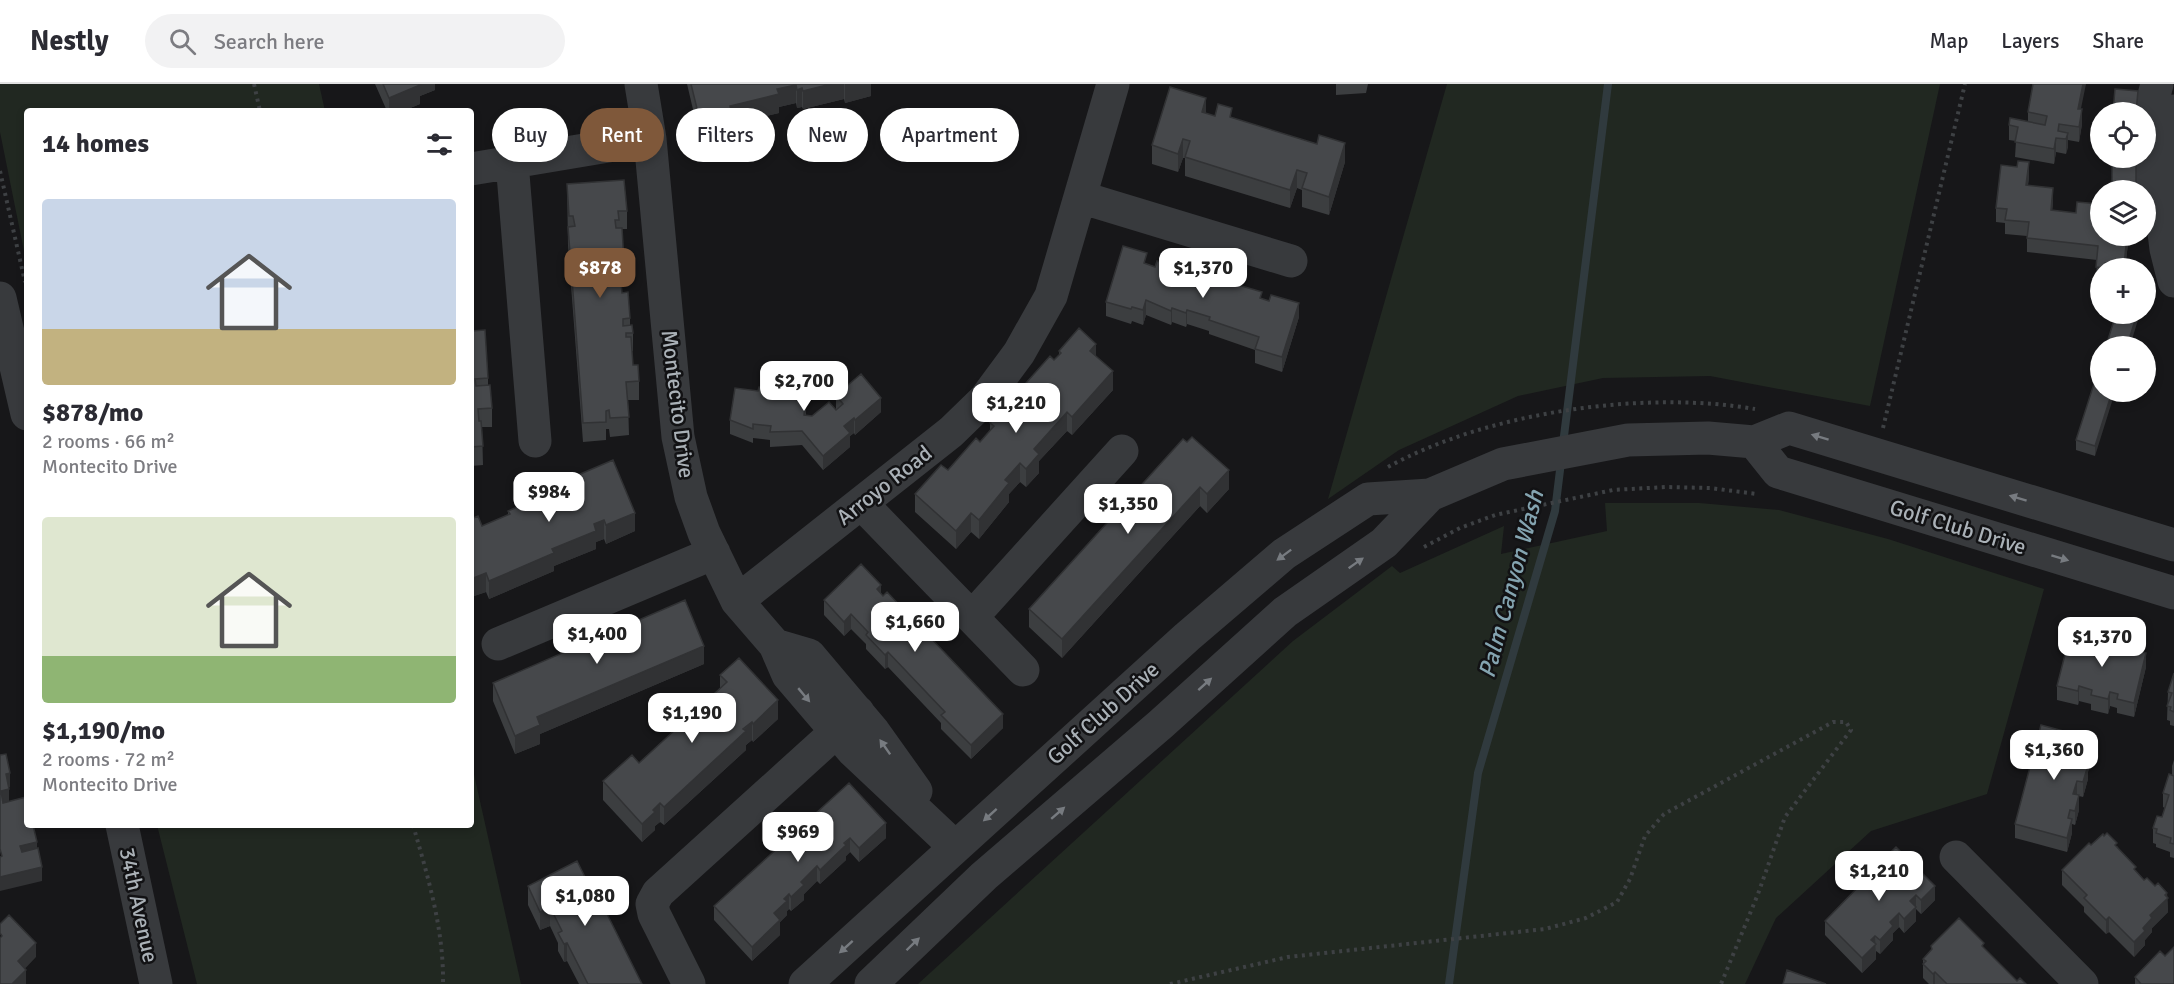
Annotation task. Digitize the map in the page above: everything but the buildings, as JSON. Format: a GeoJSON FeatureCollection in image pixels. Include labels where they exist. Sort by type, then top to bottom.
{"type":"FeatureCollection","features":[{"type":"Feature","properties":{"kind":"street","name":"Montecito Drive"},"geometry":{"type":"LineString","coordinates":[[641,84],[645,108]]}},
{"type":"Feature","properties":{"kind":"street","name":"Arroyo Road"},"geometry":{"type":"LineString","coordinates":[[737,601],[951,432],[985,399],[1012,362],[1051,296],[1113,84]]}},
{"type":"Feature","properties":{"kind":"street"},"geometry":{"type":"LineString","coordinates":[[2157,84],[2151,107],[2147,175],[2152,193],[2161,209],[2171,249],[2174,281]]}},
{"type":"Feature","properties":{"kind":"street"},"geometry":{"type":"LineString","coordinates":[[2161,209],[2171,179],[2174,111]]}},
{"type":"Feature","properties":{"kind":"street"},"geometry":{"type":"LineString","coordinates":[[474,168],[512,162],[535,441]]}},
{"type":"Feature","properties":{"kind":"street","name":"Montecito Drive"},"geometry":{"type":"LineString","coordinates":[[652,162],[678,437],[691,497],[714,553],[737,601],[775,645],[788,675],[847,722],[853,751],[984,876]]}},
{"type":"Feature","properties":{"kind":"street"},"geometry":{"type":"LineString","coordinates":[[1080,197],[1291,261]]}},
{"type":"Feature","properties":{"kind":"street"},"geometry":{"type":"LineString","coordinates":[[0,298],[24,401]]}},
{"type":"Feature","properties":{"kind":"street","name":"Golf Club Drive"},"geometry":{"type":"LineString","coordinates":[[805,984],[1187,637],[1284,554],[1368,499],[1430,495],[1503,464],[1628,440],[1708,438],[1754,442],[1789,428],[2174,545]]}},
{"type":"Feature","properties":{"kind":"street","name":"Golf Club Drive"},"geometry":{"type":"LineString","coordinates":[[1754,442],[1778,472],[2174,593]]}},
{"type":"Feature","properties":{"kind":"street"},"geometry":{"type":"LineString","coordinates":[[972,617],[1122,451]]}},
{"type":"Feature","properties":{"kind":"street","name":"Golf Club Drive"},"geometry":{"type":"LineString","coordinates":[[871,984],[984,876],[1285,612],[1384,543],[1430,495]]}},
{"type":"Feature","properties":{"kind":"street"},"geometry":{"type":"LineString","coordinates":[[861,503],[1023,670]]}},
{"type":"Feature","properties":{"kind":"street"},"geometry":{"type":"LineString","coordinates":[[498,644],[714,553]]}},
{"type":"Feature","properties":{"kind":"street"},"geometry":{"type":"LineString","coordinates":[[689,984],[654,914],[652,904],[658,893],[847,722]]}},
{"type":"Feature","properties":{"kind":"street","name":"34th Avenue"},"geometry":{"type":"LineString","coordinates":[[123,828],[156,984]]}},
{"type":"Feature","properties":{"kind":"street"},"geometry":{"type":"LineString","coordinates":[[1956,857],[2082,984]]}},
{"type":"Feature","properties":{"kind":"path"},"geometry":{"type":"LineString","coordinates":[[254,84],[259,108]]}},
{"type":"Feature","properties":{"kind":"path"},"geometry":{"type":"LineString","coordinates":[[1884,424],[1965,84]]}},
{"type":"Feature","properties":{"kind":"path"},"geometry":{"type":"LineString","coordinates":[[0,171],[24,279]]}},
{"type":"Feature","properties":{"kind":"path"},"geometry":{"type":"LineString","coordinates":[[1518,420],[1593,406]]}},
{"type":"Feature","properties":{"kind":"path"},"geometry":{"type":"LineString","coordinates":[[1514,510],[1605,492],[1666,487],[1710,488],[1761,494]]}},
{"type":"Feature","properties":{"kind":"path"},"geometry":{"type":"LineString","coordinates":[[1170,984],[1288,957],[1545,929],[1586,918],[1617,902],[1630,879],[1646,836],[1664,814],[1833,722],[1846,722],[1851,730],[1785,817],[1758,894],[1721,984]]}},
{"type":"Feature","properties":{"kind":"path"},"geometry":{"type":"LineString","coordinates":[[414,828],[427,873],[444,954],[443,984]]}},
{"type":"Feature","properties":{"kind":"shaded area"},"geometry":{"type":"Polygon","coordinates":[[[0,84],[319,84],[324,108],[24,108],[24,251],[0,132],[0,84]]]}},
{"type":"Feature","properties":{"kind":"shaded area"},"geometry":{"type":"Polygon","coordinates":[[[1447,84],[1940,84],[1870,406],[1710,376],[1603,378],[1518,396],[1399,450],[1328,499],[1447,84]]]}},
{"type":"Feature","properties":{"kind":"shaded area"},"geometry":{"type":"Polygon","coordinates":[[[1605,503],[1699,503],[1779,510],[1888,539],[2044,589],[1987,794],[1871,831],[1776,918],[1745,984],[918,984],[1293,641],[1392,566],[1400,573],[1504,526],[1501,554],[1607,531],[1605,503]]]}},
{"type":"Feature","properties":{"kind":"shaded area"},"geometry":{"type":"Polygon","coordinates":[[[474,774],[521,984],[197,984],[158,828],[474,828],[474,774]]]}},
{"type":"Feature","properties":{"kind":"waterway","name":"Palm Canyon Wash"},"geometry":{"type":"LineString","coordinates":[[1563,444],[1608,84]]}},
{"type":"Feature","properties":{"kind":"waterway","name":"Palm Canyon Wash"},"geometry":{"type":"LineString","coordinates":[[1449,984],[1478,773],[1555,511],[1561,462]]}}]}
